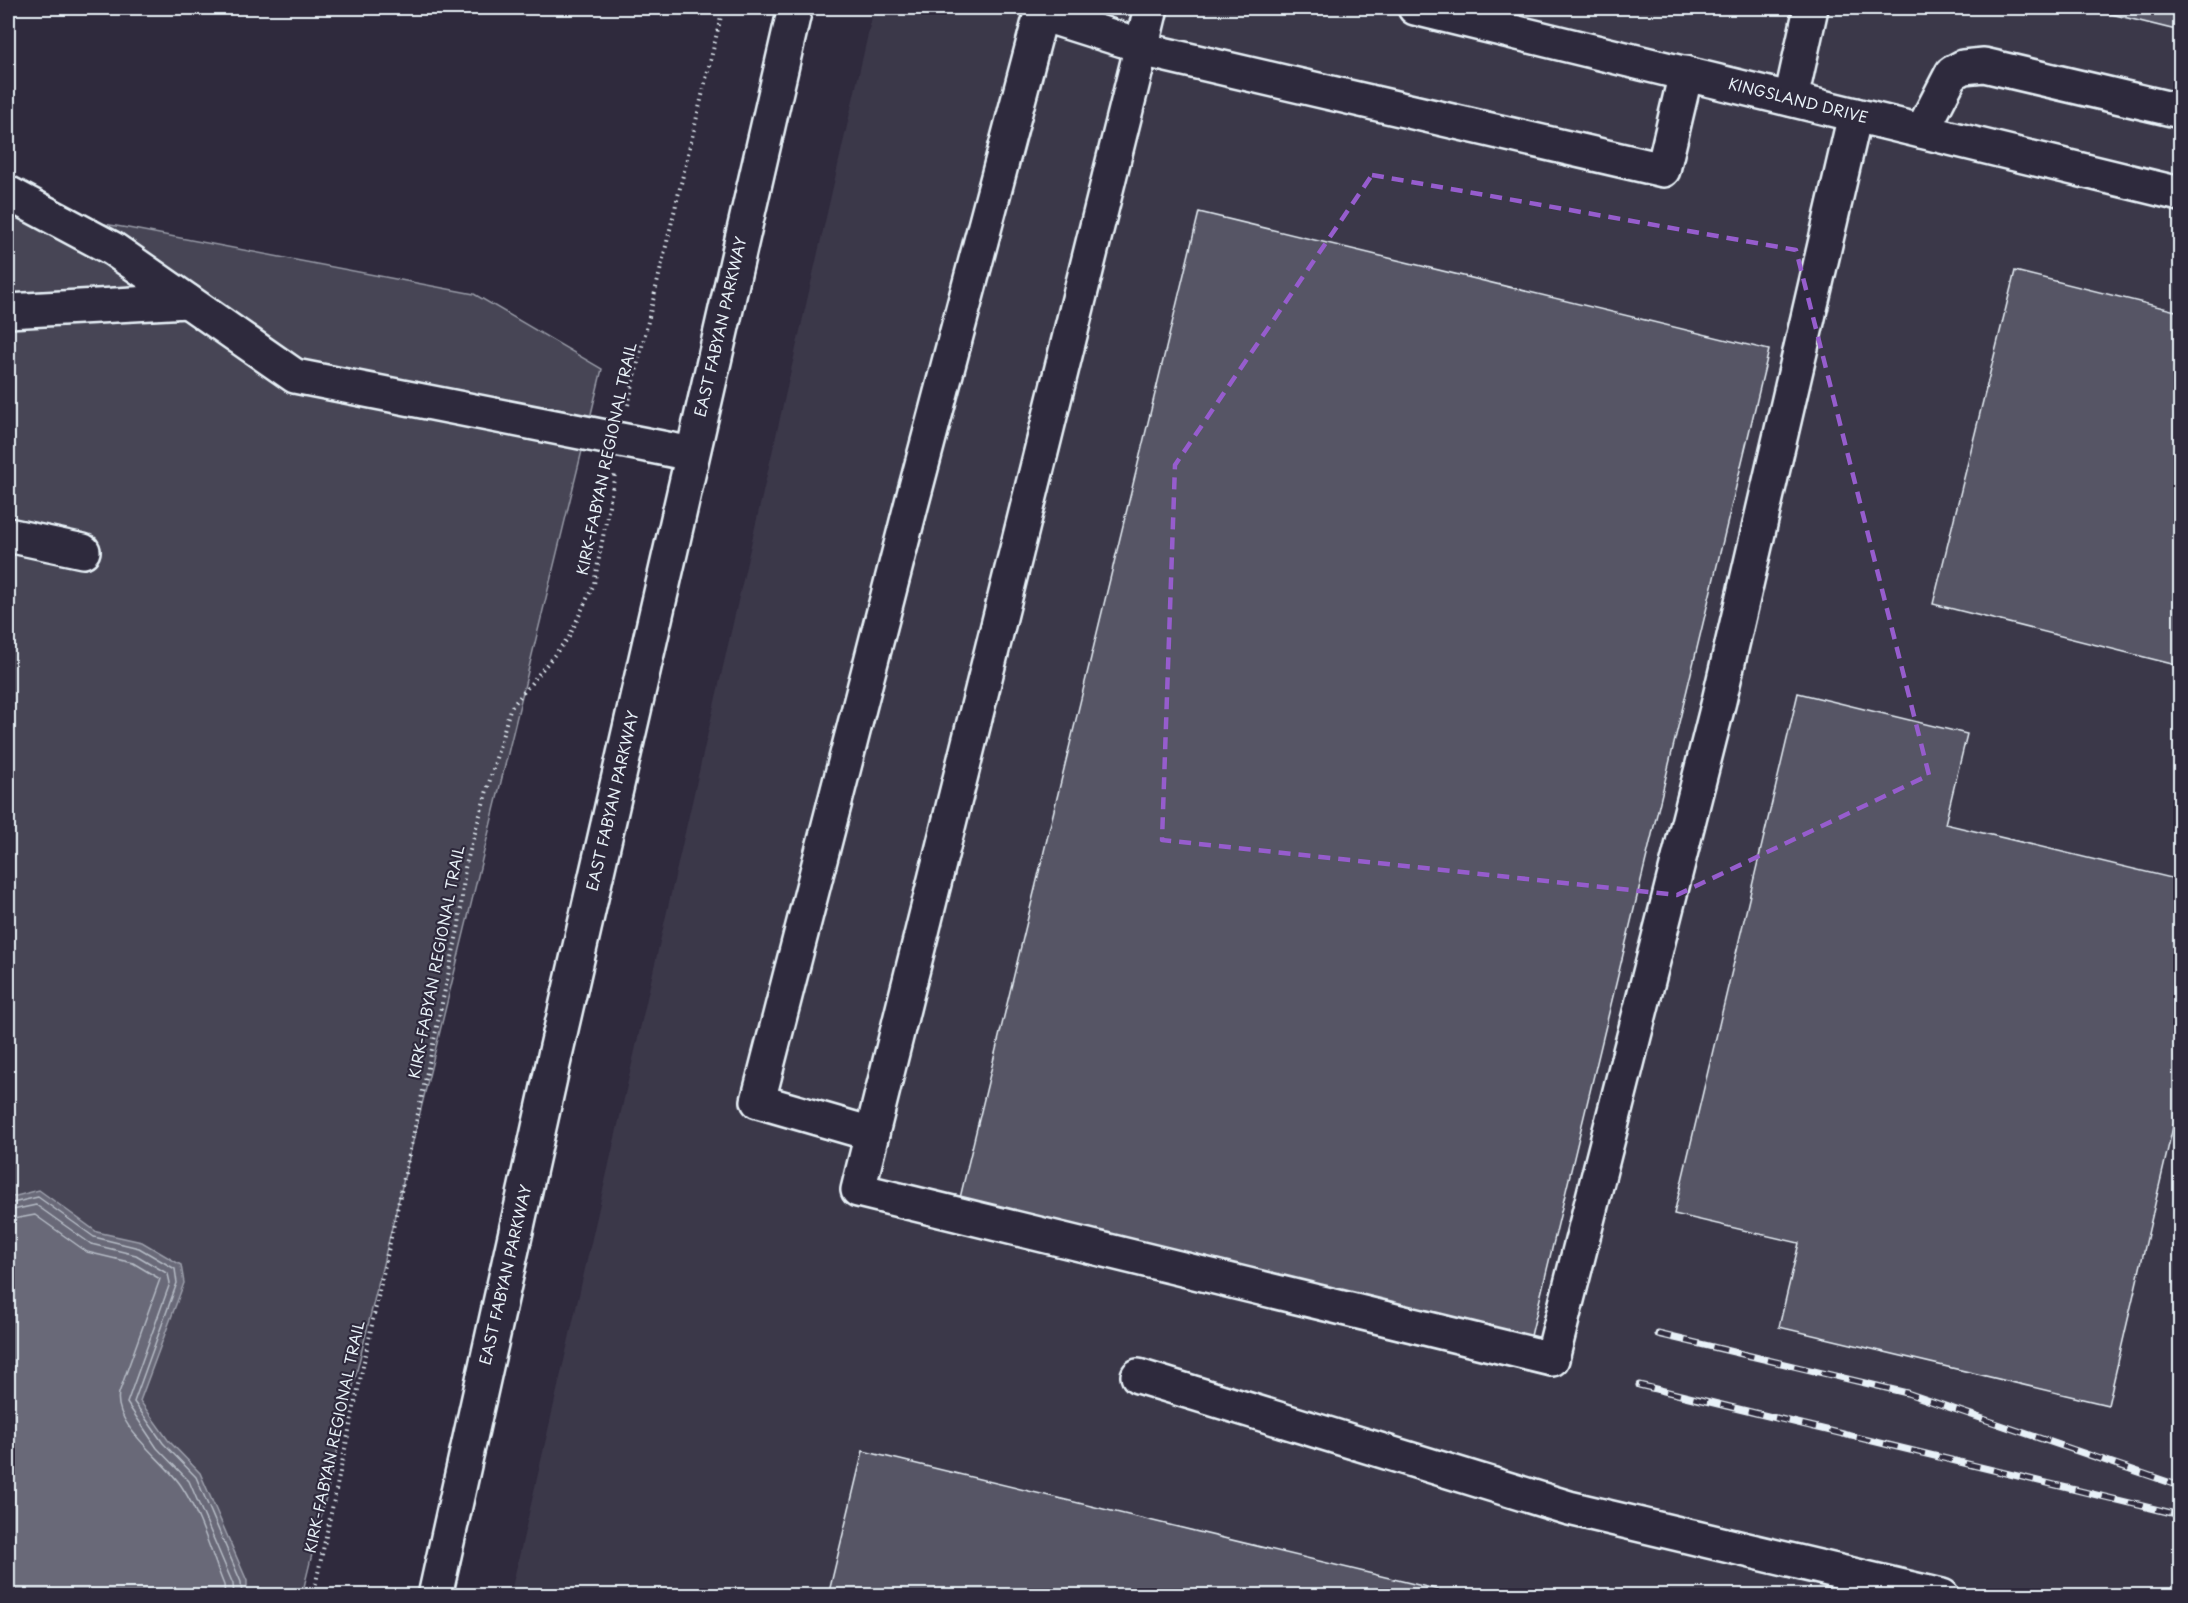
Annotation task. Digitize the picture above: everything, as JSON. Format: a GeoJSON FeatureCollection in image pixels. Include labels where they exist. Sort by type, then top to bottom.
{"type":"FeatureCollection","features":[{"type":"Feature","properties":{"kind":"main road","name":"EAST FABYAN PARKWAY"},"geometry":{"type":"LineString","coordinates":[[435,1596],[692,454],[795,8]]}},
{"type":"Feature","properties":{"kind":"main road"},"geometry":{"type":"LineString","coordinates":[[1151,8],[858,1190],[1552,1359],[1719,701],[1855,115]]}},
{"type":"Feature","properties":{"kind":"main road","name":"KINGSLAND DRIVE"},"geometry":{"type":"LineString","coordinates":[[1415,8],[2181,194]]}},
{"type":"Feature","properties":{"kind":"main road"},"geometry":{"type":"LineString","coordinates":[[1791,99],[1811,8]]}},
{"type":"Feature","properties":{"kind":"main road"},"geometry":{"type":"LineString","coordinates":[[872,1134],[758,1101],[914,494],[1041,14],[1141,47],[1663,170],[1686,74]]}},
{"type":"Feature","properties":{"kind":"main road"},"geometry":{"type":"LineString","coordinates":[[1922,131],[1952,73],[1964,67],[1984,65],[2181,111]]}},
{"type":"Feature","properties":{"kind":"main road"},"geometry":{"type":"LineString","coordinates":[[8,193],[113,249],[295,376],[692,454]]}},
{"type":"Feature","properties":{"kind":"main road"},"geometry":{"type":"LineString","coordinates":[[8,311],[187,301]]}},
{"type":"Feature","properties":{"kind":"main road"},"geometry":{"type":"LineString","coordinates":[[8,535],[83,551]]}},
{"type":"Feature","properties":{"kind":"main road"},"geometry":{"type":"LineString","coordinates":[[1138,1376],[1569,1508],[1942,1596]]}},
{"type":"Feature","properties":{"kind":"path","name":"KIRK-FABYAN REGIONAL TRAIL"},"geometry":{"type":"LineString","coordinates":[[313,1596],[459,925],[465,868],[510,709],[569,637],[594,584],[620,440],[723,8]]}},
{"type":"Feature","properties":{"kind":"highlighted area"},"geometry":{"type":"Polygon","coordinates":[[[1372,175],[1796,250],[1929,775],[1677,895],[1162,840],[1175,465],[1372,175]]]}},
{"type":"Feature","properties":{"kind":"shaded area"},"geometry":{"type":"Polygon","coordinates":[[[874,8],[2180,8],[2180,1595],[510,1596],[874,8]]]}},
{"type":"Feature","properties":{"kind":"shaded area"},"geometry":{"type":"Polygon","coordinates":[[[8,208],[128,228],[474,294],[602,369],[302,1595],[8,1595],[8,208]]]}},
{"type":"Feature","properties":{"kind":"water"},"geometry":{"type":"Polygon","coordinates":[[[39,1190],[97,1232],[142,1242],[181,1265],[184,1283],[140,1401],[168,1440],[200,1473],[247,1581],[247,1595],[8,1595],[8,1198],[39,1190]]]}},
{"type":"Feature","properties":{"kind":"building"},"geometry":{"type":"Polygon","coordinates":[[[2087,8],[2180,8],[2180,31],[2087,8]]]}},
{"type":"Feature","properties":{"kind":"building"},"geometry":{"type":"Polygon","coordinates":[[[1199,212],[1769,350],[1530,1340],[959,1202],[1199,212]]]}},
{"type":"Feature","properties":{"kind":"building"},"geometry":{"type":"Polygon","coordinates":[[[2015,271],[2180,312],[2180,666],[1933,604],[2015,271]]]}},
{"type":"Feature","properties":{"kind":"building"},"geometry":{"type":"Polygon","coordinates":[[[1798,693],[1967,734],[1945,824],[2180,880],[2180,1097],[2108,1405],[1779,1327],[1799,1243],[1674,1214],[1798,693]]]}},
{"type":"Feature","properties":{"kind":"building"},"geometry":{"type":"Polygon","coordinates":[[[863,1451],[1464,1596],[828,1596],[863,1451]]]}},
{"type":"Feature","properties":{"kind":"railway"},"geometry":{"type":"LineString","coordinates":[[1658,1334],[1907,1393],[2180,1486]]}},
{"type":"Feature","properties":{"kind":"railway"},"geometry":{"type":"LineString","coordinates":[[1639,1385],[2180,1515]]}}]}
